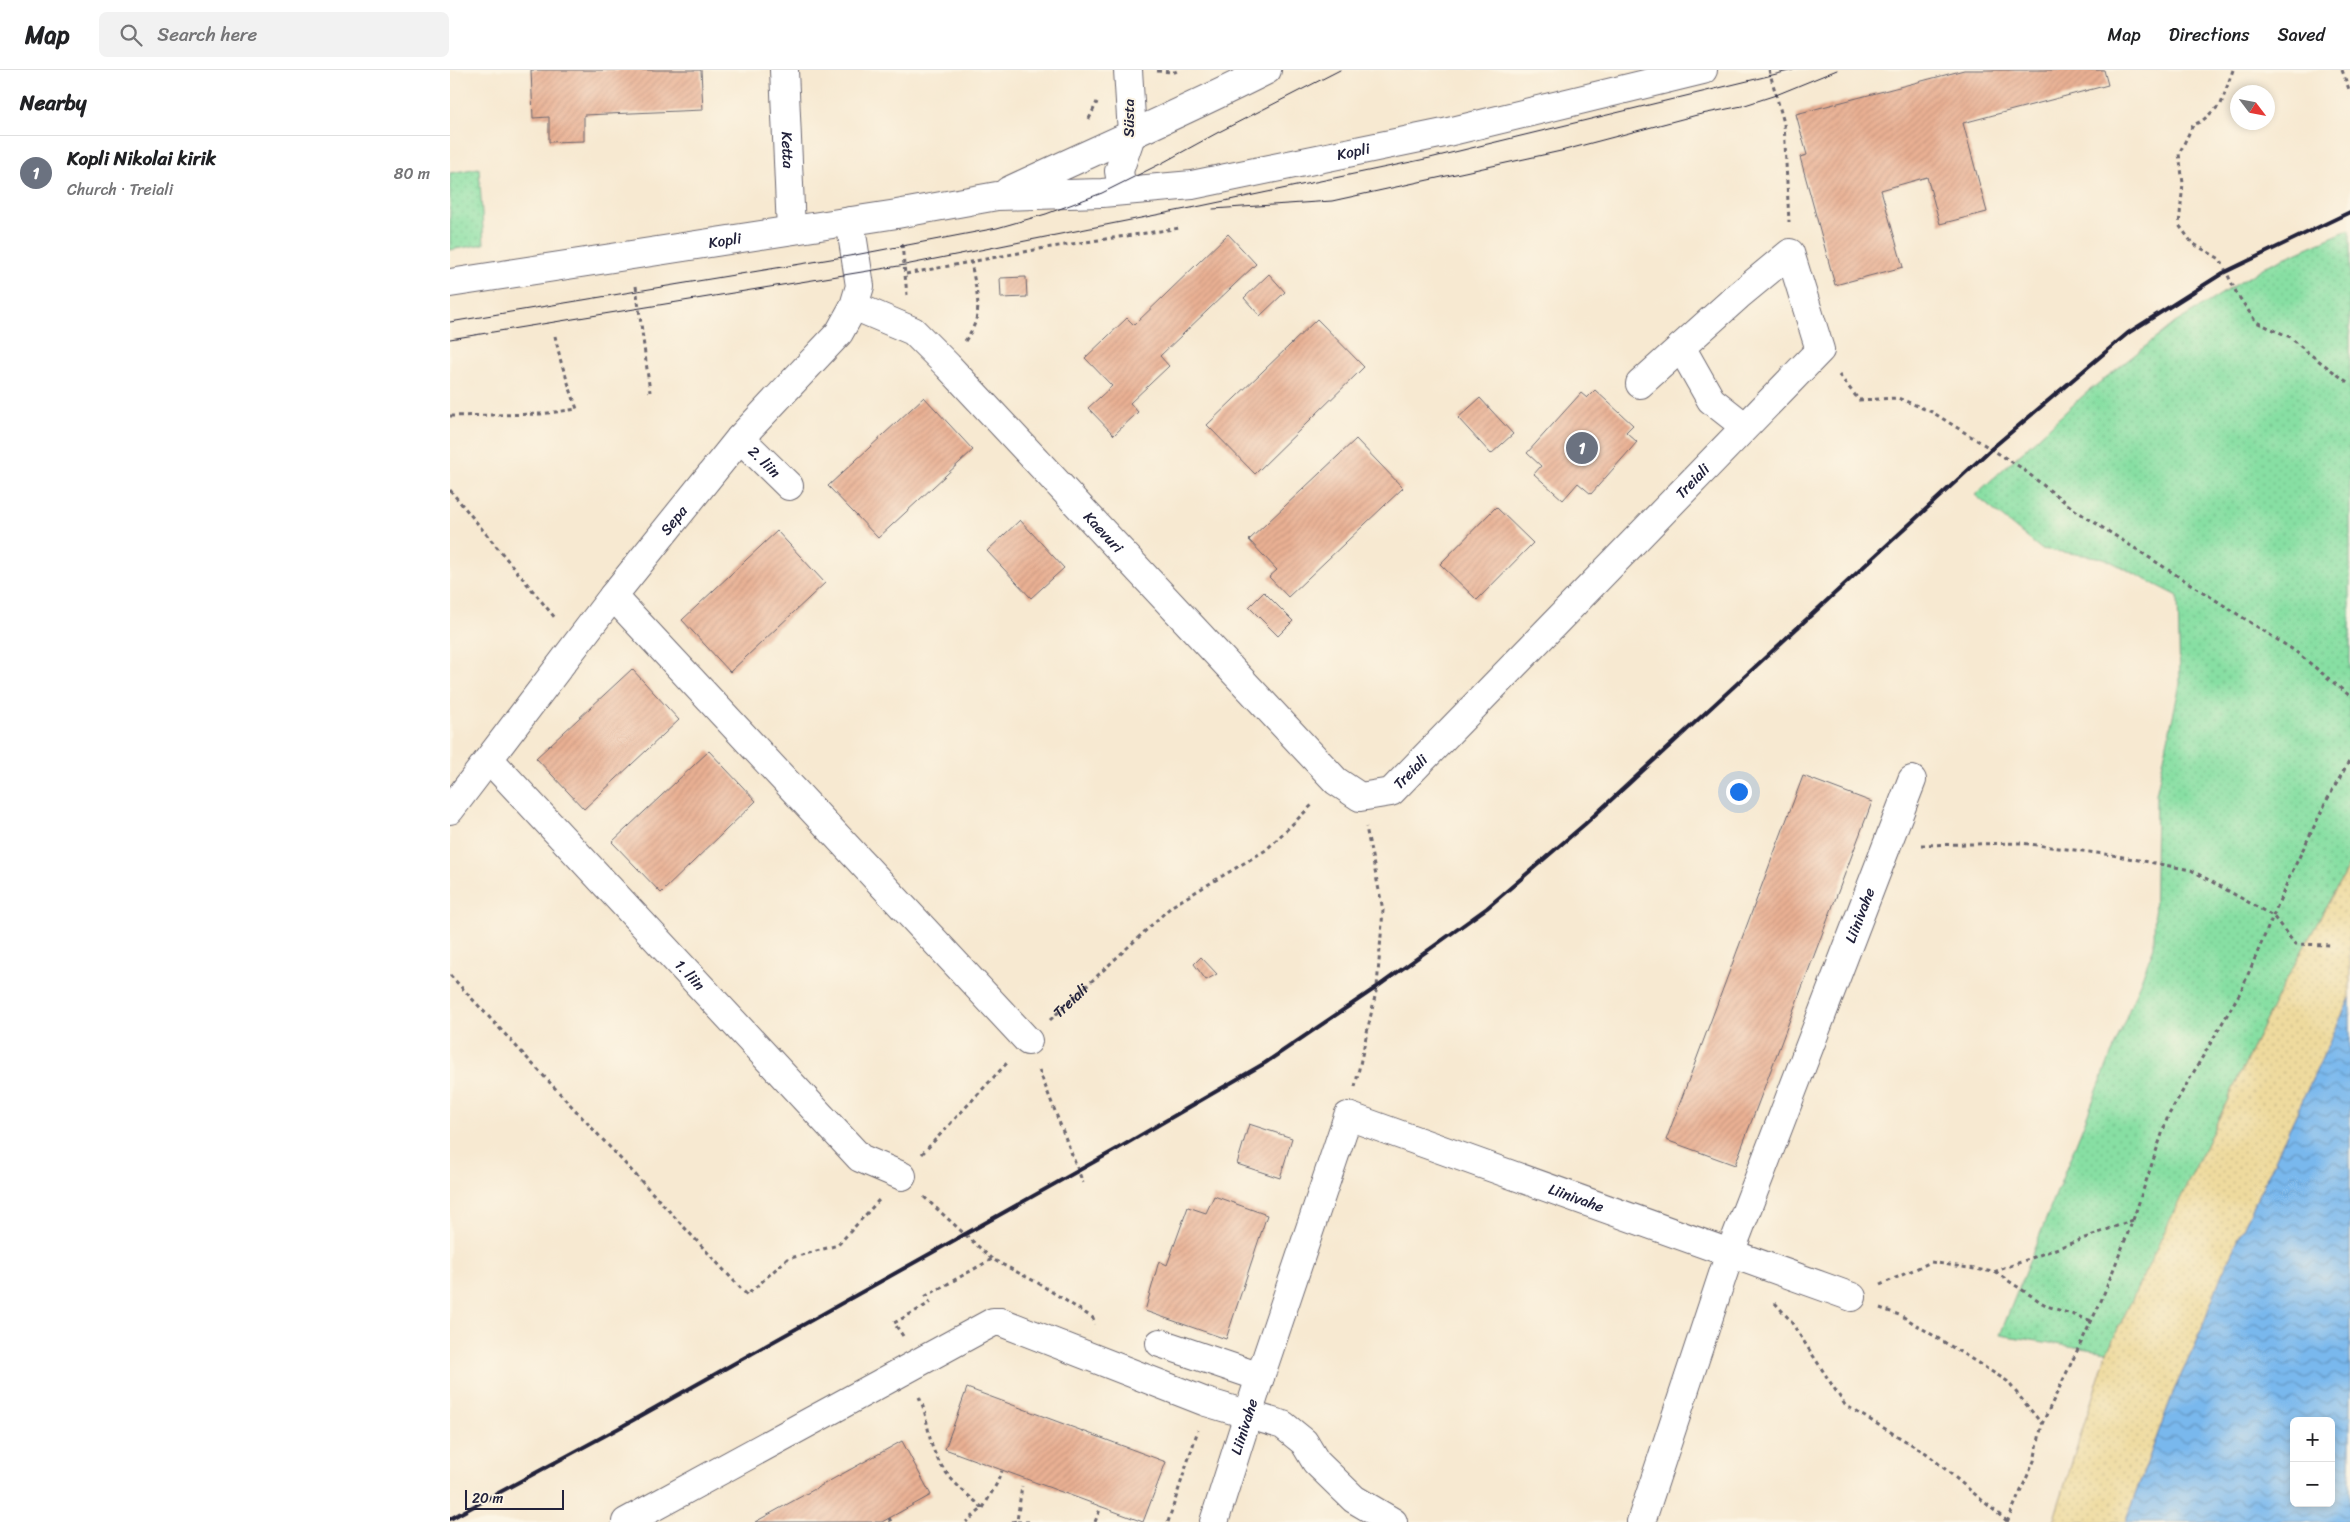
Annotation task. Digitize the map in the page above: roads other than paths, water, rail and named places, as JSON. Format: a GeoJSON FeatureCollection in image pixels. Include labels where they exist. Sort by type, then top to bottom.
{"type":"FeatureCollection","features":[{"type":"Feature","properties":{"kind":"street","name":"Ketta"},"geometry":{"type":"LineString","coordinates":[[784,70],[791,230]]}},
{"type":"Feature","properties":{"kind":"street","name":"Kopli"},"geometry":{"type":"LineString","coordinates":[[997,196],[1132,133],[1170,118],[1267,70]]}},
{"type":"Feature","properties":{"kind":"street","name":"Kopli"},"geometry":{"type":"LineString","coordinates":[[450,283],[850,221],[997,196],[1130,190],[1192,185],[1444,133],[1704,70]]}},
{"type":"Feature","properties":{"kind":"street","name":"Süsta"},"geometry":{"type":"LineString","coordinates":[[1130,190],[1122,183],[1119,171],[1132,133],[1140,71]]}},
{"type":"Feature","properties":{"kind":"street","name":"Sepa"},"geometry":{"type":"LineString","coordinates":[[450,810],[576,644],[740,438],[840,333],[854,306],[860,286],[850,221]]}},
{"type":"Feature","properties":{"kind":"street","name":"Treiali"},"geometry":{"type":"LineString","coordinates":[[1360,797],[1391,792],[1744,426],[1820,350],[1790,253],[1681,347]]}},
{"type":"Feature","properties":{"kind":"street","name":"Kaevuri"},"geometry":{"type":"LineString","coordinates":[[854,306],[913,331],[1336,782],[1360,797]]}},
{"type":"Feature","properties":{"kind":"street"},"geometry":{"type":"LineString","coordinates":[[1640,384],[1681,347],[1712,400],[1744,426]]}},
{"type":"Feature","properties":{"kind":"street","name":"2. liin"},"geometry":{"type":"LineString","coordinates":[[740,438],[789,486]]}},
{"type":"Feature","properties":{"kind":"street"},"geometry":{"type":"LineString","coordinates":[[614,596],[1028,1041]]}},
{"type":"Feature","properties":{"kind":"street","name":"1. liin"},"geometry":{"type":"LineString","coordinates":[[490,759],[860,1158],[902,1176]]}},
{"type":"Feature","properties":{"kind":"street","name":"Liinivahe"},"geometry":{"type":"LineString","coordinates":[[1214,1522],[1260,1377],[1348,1116],[1730,1253],[1912,780]]}},
{"type":"Feature","properties":{"kind":"street"},"geometry":{"type":"LineString","coordinates":[[1642,1522],[1730,1253],[1852,1298]]}},
{"type":"Feature","properties":{"kind":"street"},"geometry":{"type":"LineString","coordinates":[[626,1522],[994,1322],[1001,1322],[1206,1402],[1283,1425],[1304,1442],[1316,1462],[1354,1499],[1393,1522]]}},
{"type":"Feature","properties":{"kind":"street"},"geometry":{"type":"LineString","coordinates":[[1160,1343],[1260,1377]]}},
{"type":"Feature","properties":{"kind":"water"},"geometry":{"type":"Polygon","coordinates":[[[2350,998],[2350,1522],[2125,1522],[2175,1388],[2198,1339],[2221,1276],[2350,998]]]}},
{"type":"Feature","properties":{"kind":"tram line"},"geometry":{"type":"LineString","coordinates":[[450,322],[855,255],[997,228],[1046,214],[1102,193],[1340,70]]}},
{"type":"Feature","properties":{"kind":"tram line"},"geometry":{"type":"LineString","coordinates":[[450,339],[905,265],[1196,207],[1430,158],[1793,70]]}},
{"type":"Feature","properties":{"kind":"tram line"},"geometry":{"type":"LineString","coordinates":[[1213,209],[1332,201],[1561,151],[1697,115],[1742,106],[1776,95],[1837,70]]}},
{"type":"Feature","properties":{"kind":"railway"},"geometry":{"type":"LineString","coordinates":[[450,1519],[619,1428],[1117,1149],[1265,1063],[1377,987],[1487,908],[1585,824],[1990,450],[2128,333],[2223,273],[2350,212]]}},
{"type":"Feature","properties":{"kind":"place","name":"Kopli Nikolai kirik"},"geometry":{"type":"Point","coordinates":[1582,448]}}]}
